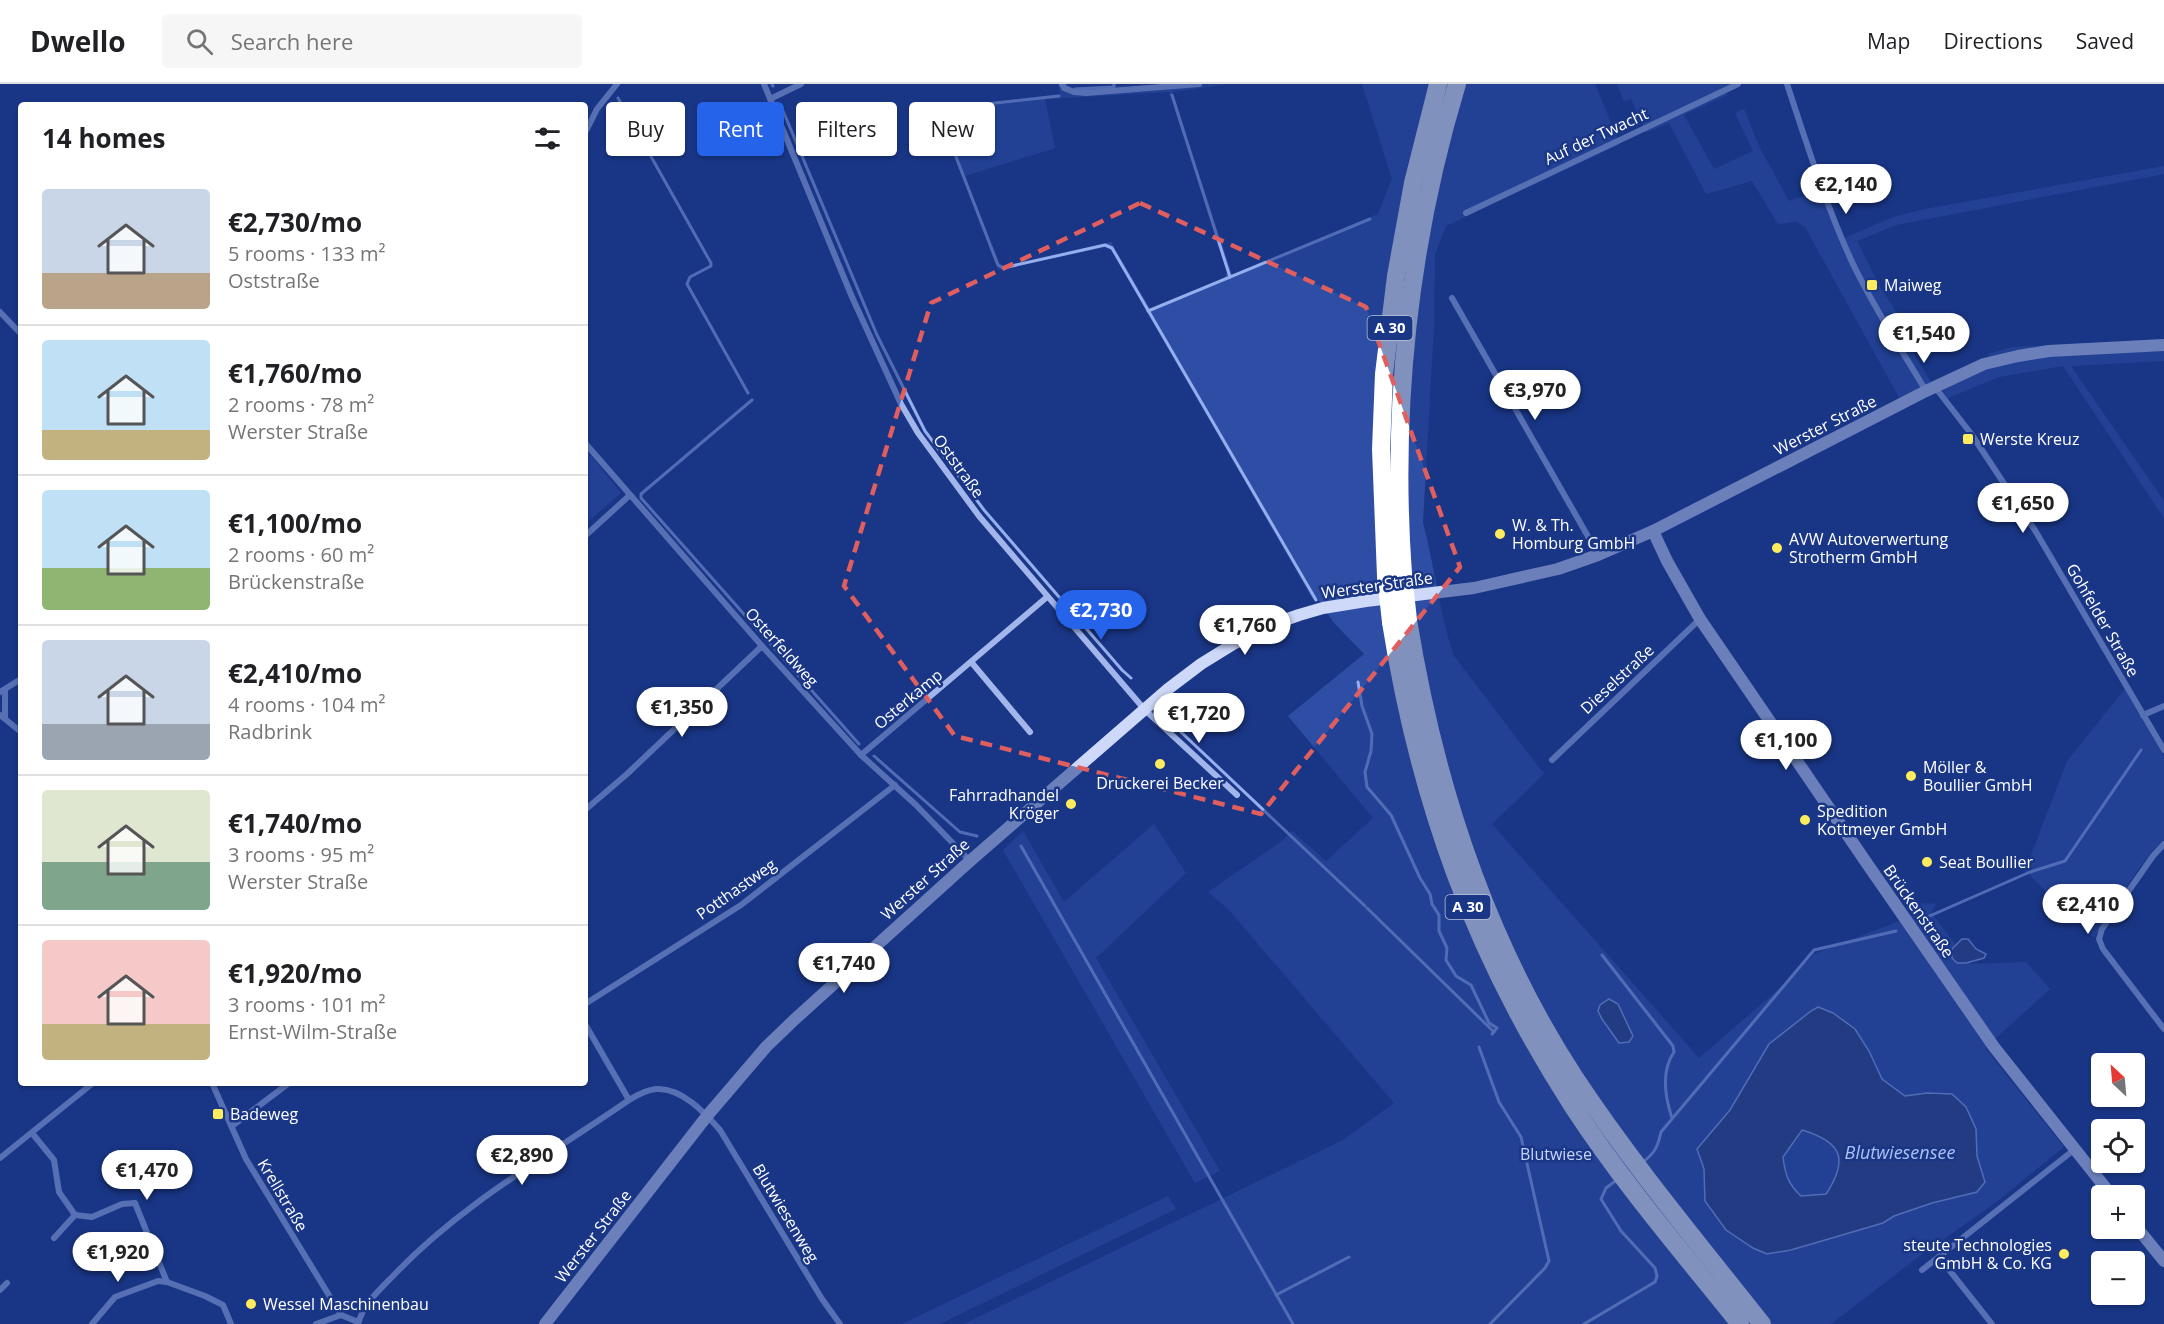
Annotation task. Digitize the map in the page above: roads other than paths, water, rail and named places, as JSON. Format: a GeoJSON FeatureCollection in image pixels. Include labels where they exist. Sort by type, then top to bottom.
{"type":"FeatureCollection","features":[{"type":"Feature","properties":{"kind":"highway","name":"A 30"},"geometry":{"type":"LineString","coordinates":[[1438,84],[1413,183],[1396,276],[1384,374],[1380,449],[1406,708],[1418,760],[1451,866],[1488,954],[1521,1020],[1573,1106],[1638,1181],[1740,1324]]}},
{"type":"Feature","properties":{"kind":"highway","name":"A 30"},"geometry":{"type":"LineString","coordinates":[[1394,575],[1401,396],[1407,331],[1418,254],[1434,171],[1457,84]]}},
{"type":"Feature","properties":{"kind":"highway","name":"A 30"},"geometry":{"type":"LineString","coordinates":[[1638,1181],[1762,1324]]}},
{"type":"Feature","properties":{"kind":"main road","name":"Werster Straße"},"geometry":{"type":"LineString","coordinates":[[545,1324],[707,1116],[766,1047],[970,861],[1201,664],[1276,623],[1323,608],[1474,588],[1558,569],[1598,555],[1653,531],[1930,389],[1984,364],[2018,356],[2064,350],[2164,345]]}},
{"type":"Feature","properties":{"kind":"main road","name":"Brückenstraße"},"geometry":{"type":"LineString","coordinates":[[1653,531],[1700,619],[1980,1027],[2103,1185]]}},
{"type":"Feature","properties":{"kind":"main road"},"geometry":{"type":"LineString","coordinates":[[2145,1238],[2164,1261]]}},
{"type":"Feature","properties":{"kind":"street"},"geometry":{"type":"LineString","coordinates":[[588,127],[597,109],[617,84]]}},
{"type":"Feature","properties":{"kind":"street","name":"Oststraße"},"geometry":{"type":"LineString","coordinates":[[764,84],[852,297],[901,404],[918,433],[972,508],[1145,710],[1236,795]]}},
{"type":"Feature","properties":{"kind":"street"},"geometry":{"type":"LineString","coordinates":[[770,99],[801,84]]}},
{"type":"Feature","properties":{"kind":"street"},"geometry":{"type":"LineString","coordinates":[[1062,84],[1064,88],[1074,92],[1086,93],[1199,84]]}},
{"type":"Feature","properties":{"kind":"street","name":"Auf der Twacht"},"geometry":{"type":"LineString","coordinates":[[1466,213],[1738,84]]}},
{"type":"Feature","properties":{"kind":"street","name":"Gohfelder Straße"},"geometry":{"type":"LineString","coordinates":[[1787,84],[1811,157],[1854,264],[1868,292],[1930,389],[1972,435],[2036,532],[2164,750]]}},
{"type":"Feature","properties":{"kind":"street"},"geometry":{"type":"LineString","coordinates":[[1452,298],[1598,555]]}},
{"type":"Feature","properties":{"kind":"street"},"geometry":{"type":"LineString","coordinates":[[0,312],[18,331]]}},
{"type":"Feature","properties":{"kind":"street","name":"Osterfeldweg"},"geometry":{"type":"LineString","coordinates":[[588,446],[762,646],[861,755],[895,785],[970,861]]}},
{"type":"Feature","properties":{"kind":"street"},"geometry":{"type":"LineString","coordinates":[[588,533],[630,495]]}},
{"type":"Feature","properties":{"kind":"street","name":"Osterkamp"},"geometry":{"type":"LineString","coordinates":[[861,755],[1047,597]]}},
{"type":"Feature","properties":{"kind":"street","name":"Dieselstraße"},"geometry":{"type":"LineString","coordinates":[[1552,760],[1700,619]]}},
{"type":"Feature","properties":{"kind":"street"},"geometry":{"type":"LineString","coordinates":[[588,807],[627,774],[762,646]]}},
{"type":"Feature","properties":{"kind":"street"},"geometry":{"type":"LineString","coordinates":[[972,663],[1030,732]]}},
{"type":"Feature","properties":{"kind":"street"},"geometry":{"type":"LineString","coordinates":[[18,681],[2,691],[2,716],[18,729]]}},
{"type":"Feature","properties":{"kind":"street"},"geometry":{"type":"LineString","coordinates":[[2143,715],[2164,706]]}},
{"type":"Feature","properties":{"kind":"street","name":"Potthastweg"},"geometry":{"type":"LineString","coordinates":[[588,1002],[741,905],[895,785]]}},
{"type":"Feature","properties":{"kind":"street"},"geometry":{"type":"LineString","coordinates":[[2164,844],[2153,855],[2102,929],[2099,939],[2103,949],[2164,1029]]}},
{"type":"Feature","properties":{"kind":"street"},"geometry":{"type":"LineString","coordinates":[[588,1029],[629,1100]]}},
{"type":"Feature","properties":{"kind":"street"},"geometry":{"type":"LineString","coordinates":[[0,1158],[89,1086]]}},
{"type":"Feature","properties":{"kind":"street","name":"Krellstraße"},"geometry":{"type":"LineString","coordinates":[[213,1086],[246,1159],[341,1315]]}},
{"type":"Feature","properties":{"kind":"street"},"geometry":{"type":"LineString","coordinates":[[232,1126],[285,1086]]}},
{"type":"Feature","properties":{"kind":"street","name":"Blutwiesenweg"},"geometry":{"type":"LineString","coordinates":[[358,1323],[374,1295],[406,1262],[460,1215],[629,1100],[654,1089],[669,1090],[679,1094],[707,1116],[720,1130],[822,1299],[840,1324]]}},
{"type":"Feature","properties":{"kind":"street"},"geometry":{"type":"LineString","coordinates":[[32,1133],[54,1160],[59,1192],[75,1215],[92,1217],[122,1204],[135,1203],[167,1282]]}},
{"type":"Feature","properties":{"kind":"street"},"geometry":{"type":"LineString","coordinates":[[1923,1270],[2075,1149]]}},
{"type":"Feature","properties":{"kind":"street"},"geometry":{"type":"LineString","coordinates":[[54,1238],[75,1215]]}},
{"type":"Feature","properties":{"kind":"street"},"geometry":{"type":"LineString","coordinates":[[1939,1257],[1992,1324]]}},
{"type":"Feature","properties":{"kind":"street"},"geometry":{"type":"LineString","coordinates":[[92,1324],[115,1297],[158,1281],[205,1296],[223,1305],[231,1324]]}},
{"type":"Feature","properties":{"kind":"street"},"geometry":{"type":"LineString","coordinates":[[0,1290],[7,1283]]}},
{"type":"Feature","properties":{"kind":"street"},"geometry":{"type":"LineString","coordinates":[[316,1324],[341,1315],[358,1323]]}},
{"type":"Feature","properties":{"kind":"water"},"geometry":{"type":"Polygon","coordinates":[[[1962,939],[1968,939],[1976,949],[1986,954],[1984,958],[1957,963],[1952,958],[1952,949],[1962,939]]]}},
{"type":"Feature","properties":{"kind":"water"},"geometry":{"type":"Polygon","coordinates":[[[1609,999],[1618,1004],[1633,1036],[1629,1042],[1619,1043],[1598,1011],[1600,1005],[1609,999]]]}},
{"type":"Feature","properties":{"kind":"water","name":"Blutwiesensee"},"geometry":{"type":"Polygon","coordinates":[[[1818,1007],[1833,1013],[1855,1029],[1869,1051],[1882,1079],[1905,1096],[1927,1093],[1952,1094],[1966,1107],[1976,1129],[1977,1156],[1985,1182],[1977,1192],[1932,1203],[1894,1216],[1883,1223],[1791,1250],[1767,1254],[1753,1248],[1726,1230],[1705,1201],[1704,1169],[1697,1149],[1730,1110],[1769,1044],[1818,1007]],[[1802,1130],[1783,1157],[1788,1178],[1801,1196],[1826,1194],[1838,1171],[1838,1153],[1826,1140],[1802,1130]]]}},
{"type":"Feature","properties":{"kind":"waterway"},"geometry":{"type":"LineString","coordinates":[[1075,89],[1114,87],[1114,84]]}},
{"type":"Feature","properties":{"kind":"waterway"},"geometry":{"type":"LineString","coordinates":[[1172,95],[1230,277]]}},
{"type":"Feature","properties":{"kind":"waterway"},"geometry":{"type":"LineString","coordinates":[[1059,96],[941,109],[939,113],[998,265],[1003,268],[1105,245],[1112,248],[1316,600]]}},
{"type":"Feature","properties":{"kind":"waterway"},"geometry":{"type":"LineString","coordinates":[[618,98],[711,263],[711,266],[690,277],[687,284],[748,393]]}},
{"type":"Feature","properties":{"kind":"waterway"},"geometry":{"type":"LineString","coordinates":[[784,113],[877,335],[925,431],[984,510],[1131,678]]}},
{"type":"Feature","properties":{"kind":"waterway"},"geometry":{"type":"LineString","coordinates":[[1148,311],[1370,219]]}},
{"type":"Feature","properties":{"kind":"waterway"},"geometry":{"type":"LineString","coordinates":[[752,400],[641,494],[641,498],[859,744]]}},
{"type":"Feature","properties":{"kind":"waterway"},"geometry":{"type":"LineString","coordinates":[[1358,682],[1362,706],[1372,734],[1371,751],[1365,772],[1367,787],[1391,815],[1439,915],[1439,931],[1447,948],[1446,960],[1456,976],[1471,985],[1489,1023],[1497,1028],[1492,1034]]}},
{"type":"Feature","properties":{"kind":"waterway"},"geometry":{"type":"LineString","coordinates":[[1164,716],[1365,906]]}},
{"type":"Feature","properties":{"kind":"waterway"},"geometry":{"type":"LineString","coordinates":[[1925,918],[2030,872],[2065,861],[2141,750]]}},
{"type":"Feature","properties":{"kind":"waterway"},"geometry":{"type":"LineString","coordinates":[[874,756],[960,832],[977,836]]}},
{"type":"Feature","properties":{"kind":"waterway"},"geometry":{"type":"LineString","coordinates":[[1021,846],[1293,1324]]}},
{"type":"Feature","properties":{"kind":"waterway"},"geometry":{"type":"LineString","coordinates":[[1367,908],[1494,1032]]}},
{"type":"Feature","properties":{"kind":"waterway"},"geometry":{"type":"LineString","coordinates":[[1643,1162],[1655,1149],[1661,1132],[1814,950],[1896,931]]}},
{"type":"Feature","properties":{"kind":"waterway"},"geometry":{"type":"LineString","coordinates":[[1602,955],[1673,1046],[1674,1052],[1667,1067],[1666,1076],[1672,1118]]}},
{"type":"Feature","properties":{"kind":"waterway"},"geometry":{"type":"LineString","coordinates":[[1479,1047],[1499,1102],[1521,1137],[1549,1261],[1545,1268],[1490,1324]]}},
{"type":"Feature","properties":{"kind":"waterway"},"geometry":{"type":"LineString","coordinates":[[1584,1324],[1655,1282],[1657,1276],[1655,1268],[1621,1231],[1601,1199],[1606,1188],[1618,1179]]}},
{"type":"Feature","properties":{"kind":"waterway"},"geometry":{"type":"LineString","coordinates":[[1276,1295],[1349,1257]]}},
{"type":"Feature","properties":{"kind":"place","name":"Maiweg"},"geometry":{"type":"Point","coordinates":[1872,285]}},
{"type":"Feature","properties":{"kind":"place","name":"Werste Kreuz"},"geometry":{"type":"Point","coordinates":[1968,439]}},
{"type":"Feature","properties":{"kind":"place","name":"W. & Th. Homburg GmbH"},"geometry":{"type":"Point","coordinates":[1500,534]}},
{"type":"Feature","properties":{"kind":"place","name":"AVW Autoverwertung Strotherm GmbH"},"geometry":{"type":"Point","coordinates":[1777,548]}},
{"type":"Feature","properties":{"kind":"place","name":"Druckerei Becker"},"geometry":{"type":"Point","coordinates":[1160,764]}},
{"type":"Feature","properties":{"kind":"place","name":"Möller & Boullier GmbH"},"geometry":{"type":"Point","coordinates":[1911,776]}},
{"type":"Feature","properties":{"kind":"place","name":"Fahrradhandel Kröger"},"geometry":{"type":"Point","coordinates":[1071,804]}},
{"type":"Feature","properties":{"kind":"place","name":"Spedition Kottmeyer GmbH"},"geometry":{"type":"Point","coordinates":[1805,820]}},
{"type":"Feature","properties":{"kind":"place","name":"Seat Boullier"},"geometry":{"type":"Point","coordinates":[1927,862]}},
{"type":"Feature","properties":{"kind":"place","name":"Badeweg"},"geometry":{"type":"Point","coordinates":[218,1114]}},
{"type":"Feature","properties":{"kind":"place","name":"steute Technologies GmbH & Co. KG"},"geometry":{"type":"Point","coordinates":[2064,1254]}},
{"type":"Feature","properties":{"kind":"place","name":"Wessel Maschinenbau"},"geometry":{"type":"Point","coordinates":[251,1304]}},
{"type":"Feature","properties":{"kind":"park label","name":"Blutwiese"},"geometry":{"type":"Point","coordinates":[1556,1154]}}]}
